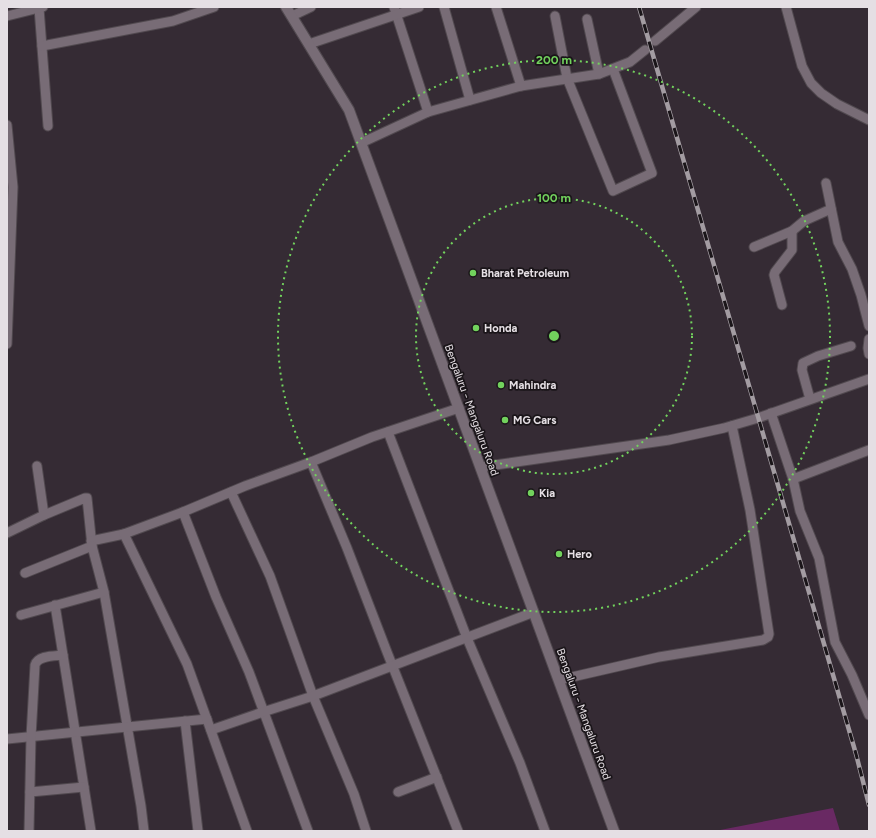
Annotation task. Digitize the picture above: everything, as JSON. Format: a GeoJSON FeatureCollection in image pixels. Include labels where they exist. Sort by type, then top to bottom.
{"type":"FeatureCollection","features":[{"type":"Feature","properties":{"kind":"street"},"geometry":{"type":"LineString","coordinates":[[42,46],[173,21],[214,7]]}},
{"type":"Feature","properties":{"kind":"street","name":"Bengaluru - Mangaluru Road"},"geometry":{"type":"LineString","coordinates":[[286,7],[349,110],[614,831]]}},
{"type":"Feature","properties":{"kind":"street"},"geometry":{"type":"LineString","coordinates":[[292,16],[311,7]]}},
{"type":"Feature","properties":{"kind":"street"},"geometry":{"type":"LineString","coordinates":[[309,44],[395,11],[419,7]]}},
{"type":"Feature","properties":{"kind":"street"},"geometry":{"type":"LineString","coordinates":[[444,7],[470,100]]}},
{"type":"Feature","properties":{"kind":"street"},"geometry":{"type":"LineString","coordinates":[[496,7],[521,86]]}},
{"type":"Feature","properties":{"kind":"street"},"geometry":{"type":"LineString","coordinates":[[655,41],[696,7]]}},
{"type":"Feature","properties":{"kind":"street"},"geometry":{"type":"LineString","coordinates":[[786,7],[802,66],[811,83],[821,93],[837,104],[869,120]]}},
{"type":"Feature","properties":{"kind":"street"},"geometry":{"type":"LineString","coordinates":[[7,16],[41,8],[42,46],[48,126]]}},
{"type":"Feature","properties":{"kind":"street"},"geometry":{"type":"LineString","coordinates":[[395,11],[428,112]]}},
{"type":"Feature","properties":{"kind":"street"},"geometry":{"type":"LineString","coordinates":[[555,16],[567,78],[613,191],[652,173],[613,69]]}},
{"type":"Feature","properties":{"kind":"street"},"geometry":{"type":"LineString","coordinates":[[587,19],[599,74]]}},
{"type":"Feature","properties":{"kind":"street"},"geometry":{"type":"LineString","coordinates":[[361,143],[428,112],[521,86],[599,74],[630,62],[645,50]]}},
{"type":"Feature","properties":{"kind":"street"},"geometry":{"type":"LineString","coordinates":[[7,125],[10,188],[7,344]]}},
{"type":"Feature","properties":{"kind":"street"},"geometry":{"type":"LineString","coordinates":[[826,183],[838,242],[852,269],[869,326]]}},
{"type":"Feature","properties":{"kind":"street"},"geometry":{"type":"LineString","coordinates":[[754,247],[792,231],[804,221],[831,210]]}},
{"type":"Feature","properties":{"kind":"street"},"geometry":{"type":"LineString","coordinates":[[782,305],[775,280],[775,272],[792,250],[792,231]]}},
{"type":"Feature","properties":{"kind":"street"},"geometry":{"type":"LineString","coordinates":[[869,339],[869,354]]}},
{"type":"Feature","properties":{"kind":"street"},"geometry":{"type":"LineString","coordinates":[[810,399],[802,370],[803,363],[818,356],[851,346]]}},
{"type":"Feature","properties":{"kind":"street"},"geometry":{"type":"LineString","coordinates":[[481,467],[670,440],[732,426],[869,379]]}},
{"type":"Feature","properties":{"kind":"street"},"geometry":{"type":"LineString","coordinates":[[26,573],[91,543],[124,534],[184,512],[231,492],[388,432],[459,408]]}},
{"type":"Feature","properties":{"kind":"street"},"geometry":{"type":"LineString","coordinates":[[771,413],[793,479],[800,511],[819,558],[835,642],[852,675],[869,715]]}},
{"type":"Feature","properties":{"kind":"street"},"geometry":{"type":"LineString","coordinates":[[559,680],[659,657],[763,640],[768,637],[769,634],[750,510],[732,426]]}},
{"type":"Feature","properties":{"kind":"street"},"geometry":{"type":"LineString","coordinates":[[388,432],[467,638],[520,763],[545,831]]}},
{"type":"Feature","properties":{"kind":"street"},"geometry":{"type":"LineString","coordinates":[[793,479],[869,450]]}},
{"type":"Feature","properties":{"kind":"street"},"geometry":{"type":"LineString","coordinates":[[311,462],[347,548],[392,667],[458,831]]}},
{"type":"Feature","properties":{"kind":"street"},"geometry":{"type":"LineString","coordinates":[[37,466],[44,515]]}},
{"type":"Feature","properties":{"kind":"street"},"geometry":{"type":"LineString","coordinates":[[231,492],[270,576],[313,696],[354,794],[366,831]]}},
{"type":"Feature","properties":{"kind":"street"},"geometry":{"type":"LineString","coordinates":[[7,533],[44,515],[86,498],[91,543],[104,592],[128,726],[144,831]]}},
{"type":"Feature","properties":{"kind":"street"},"geometry":{"type":"LineString","coordinates":[[184,512],[216,597],[249,672],[308,831]]}},
{"type":"Feature","properties":{"kind":"street"},"geometry":{"type":"LineString","coordinates":[[124,534],[187,664],[247,831]]}},
{"type":"Feature","properties":{"kind":"street"},"geometry":{"type":"LineString","coordinates":[[21,615],[104,592]]}},
{"type":"Feature","properties":{"kind":"street"},"geometry":{"type":"LineString","coordinates":[[55,605],[91,831]]}},
{"type":"Feature","properties":{"kind":"street"},"geometry":{"type":"LineString","coordinates":[[210,730],[313,696],[534,612]]}},
{"type":"Feature","properties":{"kind":"street"},"geometry":{"type":"LineString","coordinates":[[29,831],[31,737],[36,661],[40,658],[63,655]]}},
{"type":"Feature","properties":{"kind":"street"},"geometry":{"type":"LineString","coordinates":[[7,739],[206,719]]}},
{"type":"Feature","properties":{"kind":"street"},"geometry":{"type":"LineString","coordinates":[[185,721],[198,831]]}},
{"type":"Feature","properties":{"kind":"street"},"geometry":{"type":"LineString","coordinates":[[398,792],[437,777]]}},
{"type":"Feature","properties":{"kind":"street"},"geometry":{"type":"LineString","coordinates":[[30,792],[84,787]]}},
{"type":"Feature","properties":{"kind":"shaded area"},"geometry":{"type":"Polygon","coordinates":[[[833,808],[840,831],[715,831],[833,808]]]}},
{"type":"Feature","properties":{"kind":"railway"},"geometry":{"type":"LineString","coordinates":[[639,7],[856,754],[869,805]]}},
{"type":"Feature","properties":{"kind":"place","name":"Bharat Petroleum"},"geometry":{"type":"Point","coordinates":[473,273]}},
{"type":"Feature","properties":{"kind":"place","name":"Honda"},"geometry":{"type":"Point","coordinates":[476,328]}},
{"type":"Feature","properties":{"kind":"place","name":"Mahindra"},"geometry":{"type":"Point","coordinates":[501,385]}},
{"type":"Feature","properties":{"kind":"place","name":"MG Cars"},"geometry":{"type":"Point","coordinates":[505,420]}},
{"type":"Feature","properties":{"kind":"place","name":"Kia"},"geometry":{"type":"Point","coordinates":[531,493]}},
{"type":"Feature","properties":{"kind":"place","name":"Hero"},"geometry":{"type":"Point","coordinates":[559,554]}}]}
